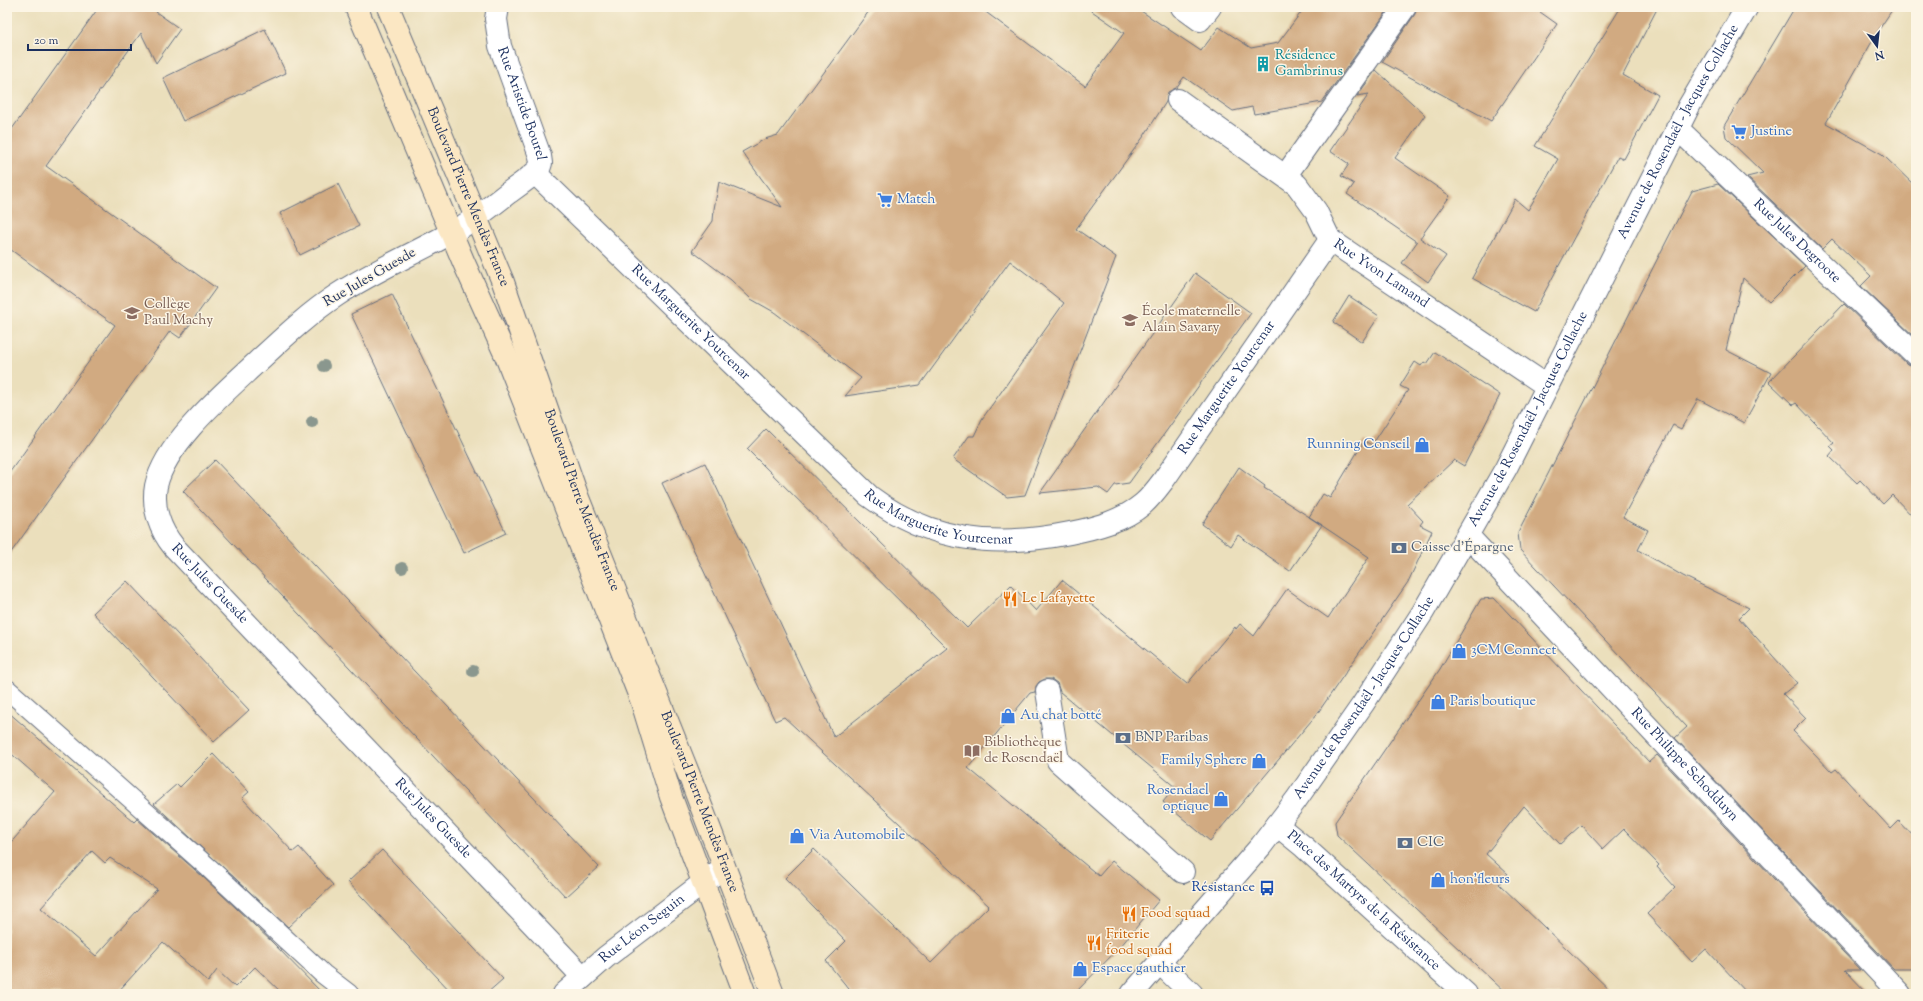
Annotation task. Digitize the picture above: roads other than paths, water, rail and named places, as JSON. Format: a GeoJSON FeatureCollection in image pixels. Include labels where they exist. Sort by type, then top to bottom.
{"type":"FeatureCollection","features":[{"type":"Feature","properties":{"kind":"main road","name":"Boulevard Pierre Mendès France"},"geometry":{"type":"LineString","coordinates":[[356,7],[452,233],[498,336],[640,696],[671,797],[702,882],[733,958],[745,994]]}},
{"type":"Feature","properties":{"kind":"main road","name":"Boulevard Pierre Mendès France"},"geometry":{"type":"LineString","coordinates":[[388,7],[503,282],[578,498],[773,994]]}},
{"type":"Feature","properties":{"kind":"main road","name":"Boulevard Pierre Mendès France"},"geometry":{"type":"LineString","coordinates":[[733,958],[751,994]]}},
{"type":"Feature","properties":{"kind":"street","name":"Rue Aristide Bourel"},"geometry":{"type":"LineString","coordinates":[[476,218],[535,173],[541,166],[541,160],[500,46],[496,19],[498,7]]}},
{"type":"Feature","properties":{"kind":"street"},"geometry":{"type":"LineString","coordinates":[[1182,7],[1200,20],[1210,7]]}},
{"type":"Feature","properties":{"kind":"street"},"geometry":{"type":"LineString","coordinates":[[1286,175],[1405,7]]}},
{"type":"Feature","properties":{"kind":"street","name":"Avenue de Rosendaël - Jacques Collache"},"geometry":{"type":"LineString","coordinates":[[1132,994],[1277,825],[1363,704],[1423,612],[1468,536],[1547,386],[1677,128],[1747,7]]}},
{"type":"Feature","properties":{"kind":"street","name":"Rue Yvon Lamand"},"geometry":{"type":"LineString","coordinates":[[1178,100],[1286,175],[1307,196],[1330,240],[1547,386]]}},
{"type":"Feature","properties":{"kind":"street","name":"Rue Jules Degroote"},"geometry":{"type":"LineString","coordinates":[[1677,128],[1916,355]]}},
{"type":"Feature","properties":{"kind":"street","name":"Rue Marguerite Yourcenar"},"geometry":{"type":"LineString","coordinates":[[535,173],[858,486],[892,512],[922,527],[969,539],[1004,541],[1038,539],[1091,528],[1114,521],[1143,504],[1163,482],[1330,240]]}},
{"type":"Feature","properties":{"kind":"street","name":"Rue Jules Guesde"},"geometry":{"type":"LineString","coordinates":[[476,218],[452,233],[354,284],[306,318],[201,415],[174,449],[160,474],[156,486],[156,513],[160,526],[174,547],[583,977]]}},
{"type":"Feature","properties":{"kind":"street","name":"Rue Philippe Schodduyn"},"geometry":{"type":"LineString","coordinates":[[1468,536],[1900,994]]}},
{"type":"Feature","properties":{"kind":"street"},"geometry":{"type":"LineString","coordinates":[[1047,690],[1058,761],[1183,872]]}},
{"type":"Feature","properties":{"kind":"street","name":"Place des Martyrs de la Résistance"},"geometry":{"type":"LineString","coordinates":[[1277,825],[1316,857],[1466,994]]}},
{"type":"Feature","properties":{"kind":"street","name":"Rue Léon Seguin"},"geometry":{"type":"LineString","coordinates":[[564,994],[606,957],[702,882],[724,867]]}},
{"type":"Feature","properties":{"kind":"street"},"geometry":{"type":"LineString","coordinates":[[1160,963],[1192,994]]}},
{"type":"Feature","properties":{"kind":"lane"},"geometry":{"type":"LineString","coordinates":[[7,689],[209,868],[323,974],[349,994]]}},
{"type":"Feature","properties":{"kind":"place","name":"Résidence Gambrinus"},"geometry":{"type":"Point","coordinates":[1263,64]}},
{"type":"Feature","properties":{"kind":"place","name":"Justine"},"geometry":{"type":"Point","coordinates":[1739,132]}},
{"type":"Feature","properties":{"kind":"place","name":"Match"},"geometry":{"type":"Point","coordinates":[885,200]}},
{"type":"Feature","properties":{"kind":"place","name":"Collège Paul Machy"},"geometry":{"type":"Point","coordinates":[132,313]}},
{"type":"Feature","properties":{"kind":"place","name":"École maternelle Alain Savary"},"geometry":{"type":"Point","coordinates":[1130,320]}},
{"type":"Feature","properties":{"kind":"place","name":"Running Conseil"},"geometry":{"type":"Point","coordinates":[1422,445]}},
{"type":"Feature","properties":{"kind":"place","name":"Caisse d'Épargne"},"geometry":{"type":"Point","coordinates":[1399,548]}},
{"type":"Feature","properties":{"kind":"place","name":"Le Lafayette"},"geometry":{"type":"Point","coordinates":[1010,599]}},
{"type":"Feature","properties":{"kind":"place","name":"3CM Connect"},"geometry":{"type":"Point","coordinates":[1459,651]}},
{"type":"Feature","properties":{"kind":"place","name":"Paris boutique"},"geometry":{"type":"Point","coordinates":[1438,702]}},
{"type":"Feature","properties":{"kind":"place","name":"Au chat botté"},"geometry":{"type":"Point","coordinates":[1008,716]}},
{"type":"Feature","properties":{"kind":"place","name":"BNP Paribas"},"geometry":{"type":"Point","coordinates":[1123,738]}},
{"type":"Feature","properties":{"kind":"place","name":"Bibliothèque de Rosendaël"},"geometry":{"type":"Point","coordinates":[972,751]}},
{"type":"Feature","properties":{"kind":"place","name":"Family Sphere"},"geometry":{"type":"Point","coordinates":[1259,761]}},
{"type":"Feature","properties":{"kind":"place","name":"Rosendael optique"},"geometry":{"type":"Point","coordinates":[1221,799]}},
{"type":"Feature","properties":{"kind":"place","name":"Via Automobile"},"geometry":{"type":"Point","coordinates":[797,836]}},
{"type":"Feature","properties":{"kind":"place","name":"CIC"},"geometry":{"type":"Point","coordinates":[1405,843]}},
{"type":"Feature","properties":{"kind":"place","name":"hon'fleurs"},"geometry":{"type":"Point","coordinates":[1438,880]}},
{"type":"Feature","properties":{"kind":"place","name":"Résistance"},"geometry":{"type":"Point","coordinates":[1267,888]}},
{"type":"Feature","properties":{"kind":"place","name":"Food squad"},"geometry":{"type":"Point","coordinates":[1129,914]}},
{"type":"Feature","properties":{"kind":"place","name":"Friterie food squad"},"geometry":{"type":"Point","coordinates":[1094,943]}},
{"type":"Feature","properties":{"kind":"place","name":"Espace gauthier"},"geometry":{"type":"Point","coordinates":[1080,969]}}]}
